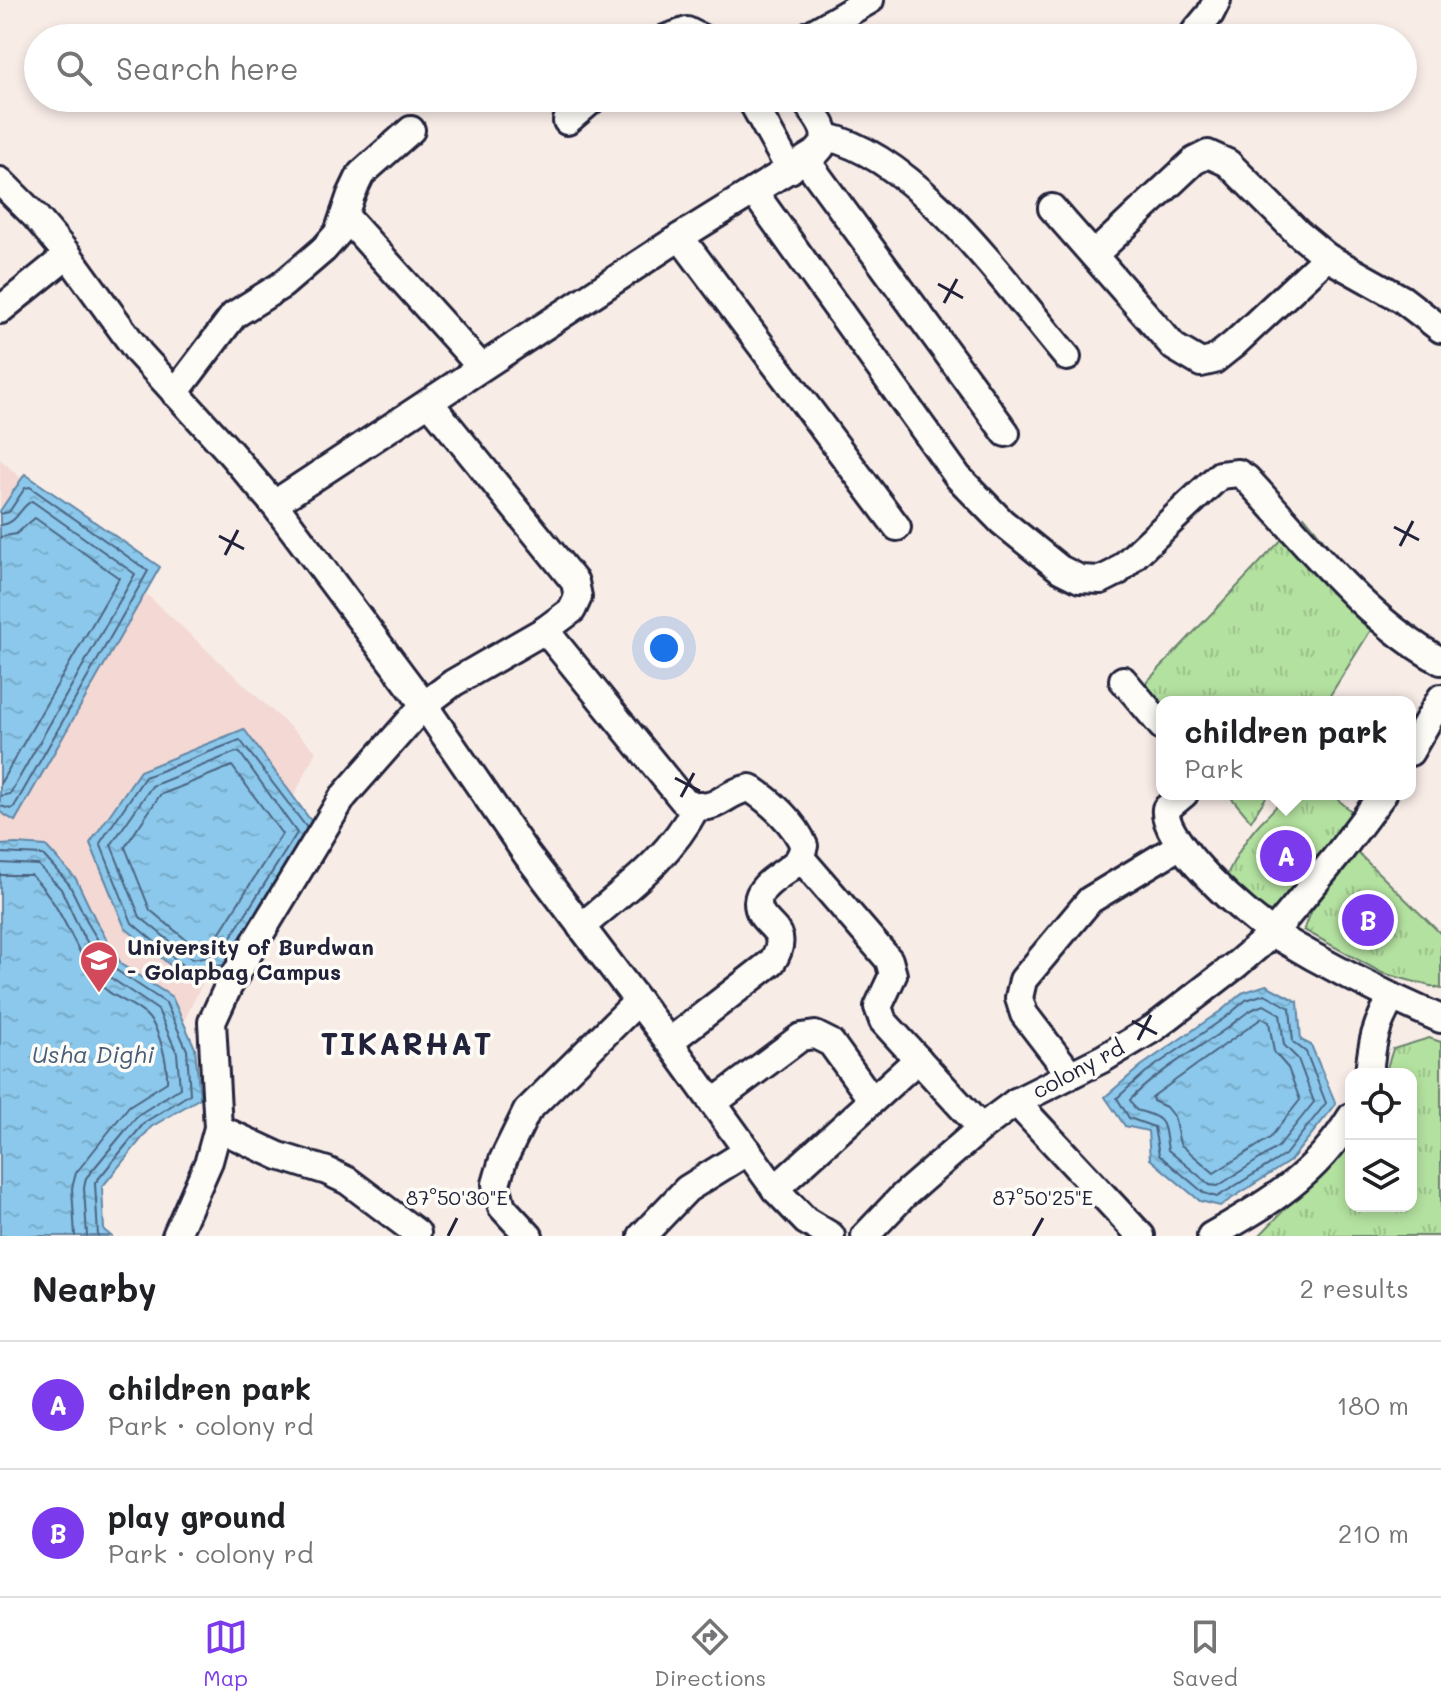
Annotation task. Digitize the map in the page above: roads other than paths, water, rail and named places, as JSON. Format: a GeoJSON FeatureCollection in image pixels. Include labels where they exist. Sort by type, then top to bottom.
{"type":"FeatureCollection","features":[{"type":"Feature","properties":{"kind":"street"},"geometry":{"type":"LineString","coordinates":[[828,24],[870,0]]}},
{"type":"Feature","properties":{"kind":"street"},"geometry":{"type":"LineString","coordinates":[[1202,24],[1217,0]]}},
{"type":"Feature","properties":{"kind":"street"},"geometry":{"type":"LineString","coordinates":[[567,121],[578,112]]}},
{"type":"Feature","properties":{"kind":"street"},"geometry":{"type":"LineString","coordinates":[[760,112],[1006,433]]}},
{"type":"Feature","properties":{"kind":"street"},"geometry":{"type":"LineString","coordinates":[[274,504],[680,237],[798,165],[824,146],[827,137],[812,112]]}},
{"type":"Feature","properties":{"kind":"street"},"geometry":{"type":"LineString","coordinates":[[175,393],[234,315],[301,271],[338,233],[361,174],[411,130]]}},
{"type":"Feature","properties":{"kind":"street"},"geometry":{"type":"LineString","coordinates":[[827,137],[848,142],[871,154],[929,198],[1067,357]]}},
{"type":"Feature","properties":{"kind":"street"},"geometry":{"type":"LineString","coordinates":[[1094,255],[1194,161],[1208,154],[1228,163],[1298,233],[1327,257],[1402,299],[1441,329]]}},
{"type":"Feature","properties":{"kind":"street"},"geometry":{"type":"LineString","coordinates":[[0,181],[68,255],[139,353],[274,504],[424,705],[527,855],[669,1042],[801,1228],[831,1236]]}},
{"type":"Feature","properties":{"kind":"street"},"geometry":{"type":"LineString","coordinates":[[754,192],[958,477],[1002,522],[1060,569],[1080,579],[1101,580],[1117,572],[1220,475],[1238,473],[1372,613],[1441,661]]}},
{"type":"Feature","properties":{"kind":"street"},"geometry":{"type":"LineString","coordinates":[[1052,208],[1174,347],[1201,363],[1214,360],[1234,344],[1327,257]]}},
{"type":"Feature","properties":{"kind":"street"},"geometry":{"type":"LineString","coordinates":[[345,216],[481,367]]}},
{"type":"Feature","properties":{"kind":"street"},"geometry":{"type":"LineString","coordinates":[[680,237],[897,527]]}},
{"type":"Feature","properties":{"kind":"street"},"geometry":{"type":"LineString","coordinates":[[0,310],[68,255]]}},
{"type":"Feature","properties":{"kind":"street"},"geometry":{"type":"LineString","coordinates":[[176,1236],[209,1161],[218,1128],[212,1022],[228,987],[343,797],[424,705],[453,683],[545,630],[572,610],[578,597],[575,582],[430,403]]}},
{"type":"Feature","properties":{"kind":"street"},"geometry":{"type":"LineString","coordinates":[[545,630],[683,800],[696,807],[709,808],[736,790],[750,788],[764,797],[800,835],[804,846],[800,857],[764,889],[758,899],[759,909],[780,937],[780,950],[772,962],[669,1042]]}},
{"type":"Feature","properties":{"kind":"street"},"geometry":{"type":"LineString","coordinates":[[1123,680],[1156,719]]}},
{"type":"Feature","properties":{"kind":"street"},"geometry":{"type":"LineString","coordinates":[[1416,742],[1441,698]]}},
{"type":"Feature","properties":{"kind":"street"},"geometry":{"type":"LineString","coordinates":[[1177,800],[1166,809],[1164,817],[1179,846],[1201,871],[1273,933],[1392,998],[1441,1019]]}},
{"type":"Feature","properties":{"kind":"street","name":"colony rd"},"geometry":{"type":"LineString","coordinates":[[865,1236],[904,1195],[1016,1102],[1104,1058],[1154,1028],[1273,933],[1379,800]]}},
{"type":"Feature","properties":{"kind":"street"},"geometry":{"type":"LineString","coordinates":[[581,927],[669,850],[696,807]]}},
{"type":"Feature","properties":{"kind":"street"},"geometry":{"type":"LineString","coordinates":[[1070,1074],[1024,1014],[1019,998],[1023,980],[1090,900],[1179,846]]}},
{"type":"Feature","properties":{"kind":"street"},"geometry":{"type":"LineString","coordinates":[[800,857],[889,960],[893,975],[878,1007],[883,1021],[981,1128]]}},
{"type":"Feature","properties":{"kind":"street"},"geometry":{"type":"LineString","coordinates":[[1370,1068],[1378,1021],[1392,998]]}},
{"type":"Feature","properties":{"kind":"street"},"geometry":{"type":"LineString","coordinates":[[529,1236],[502,1207],[496,1184],[503,1160],[527,1111],[638,1001]]}},
{"type":"Feature","properties":{"kind":"street"},"geometry":{"type":"LineString","coordinates":[[713,1103],[801,1037],[815,1035],[831,1043],[872,1100]]}},
{"type":"Feature","properties":{"kind":"street"},"geometry":{"type":"LineString","coordinates":[[775,1189],[918,1059]]}},
{"type":"Feature","properties":{"kind":"street"},"geometry":{"type":"LineString","coordinates":[[1016,1102],[1141,1236]]}},
{"type":"Feature","properties":{"kind":"street"},"geometry":{"type":"LineString","coordinates":[[1211,1236],[1293,1186],[1345,1125]]}},
{"type":"Feature","properties":{"kind":"street"},"geometry":{"type":"LineString","coordinates":[[218,1128],[279,1156],[348,1181],[417,1233]]}},
{"type":"Feature","properties":{"kind":"street"},"geometry":{"type":"LineString","coordinates":[[642,1236],[687,1189],[748,1151]]}},
{"type":"Feature","properties":{"kind":"water"},"geometry":{"type":"Polygon","coordinates":[[[25,474],[160,567],[15,821],[0,812],[0,511],[25,474]]]}},
{"type":"Feature","properties":{"kind":"water"},"geometry":{"type":"Polygon","coordinates":[[[244,729],[319,832],[230,972],[187,979],[125,928],[90,843],[140,771],[244,729]]]}},
{"type":"Feature","properties":{"kind":"water","name":"Usha Dighi"},"geometry":{"type":"Polygon","coordinates":[[[0,845],[46,846],[76,879],[122,965],[172,997],[195,1048],[200,1098],[151,1127],[102,1187],[104,1230],[111,1236],[0,1236],[0,845]]]}},
{"type":"Feature","properties":{"kind":"water"},"geometry":{"type":"Polygon","coordinates":[[[1266,985],[1298,1002],[1301,1040],[1311,1045],[1336,1104],[1290,1161],[1220,1206],[1200,1201],[1150,1159],[1148,1131],[1125,1126],[1105,1097],[1141,1066],[1242,993],[1266,985]]]}},
{"type":"Feature","properties":{"kind":"place","name":"children park"},"geometry":{"type":"Point","coordinates":[1286,856]}},
{"type":"Feature","properties":{"kind":"place","name":"play ground"},"geometry":{"type":"Point","coordinates":[1368,920]}},
{"type":"Feature","properties":{"kind":"place","name":"University of Burdwan - Golapbag Campus"},"geometry":{"type":"Point","coordinates":[99,994]}},
{"type":"Feature","properties":{"kind":"district","name":"TIKARHAT"},"geometry":{"type":"Point","coordinates":[407,1045]}}]}
